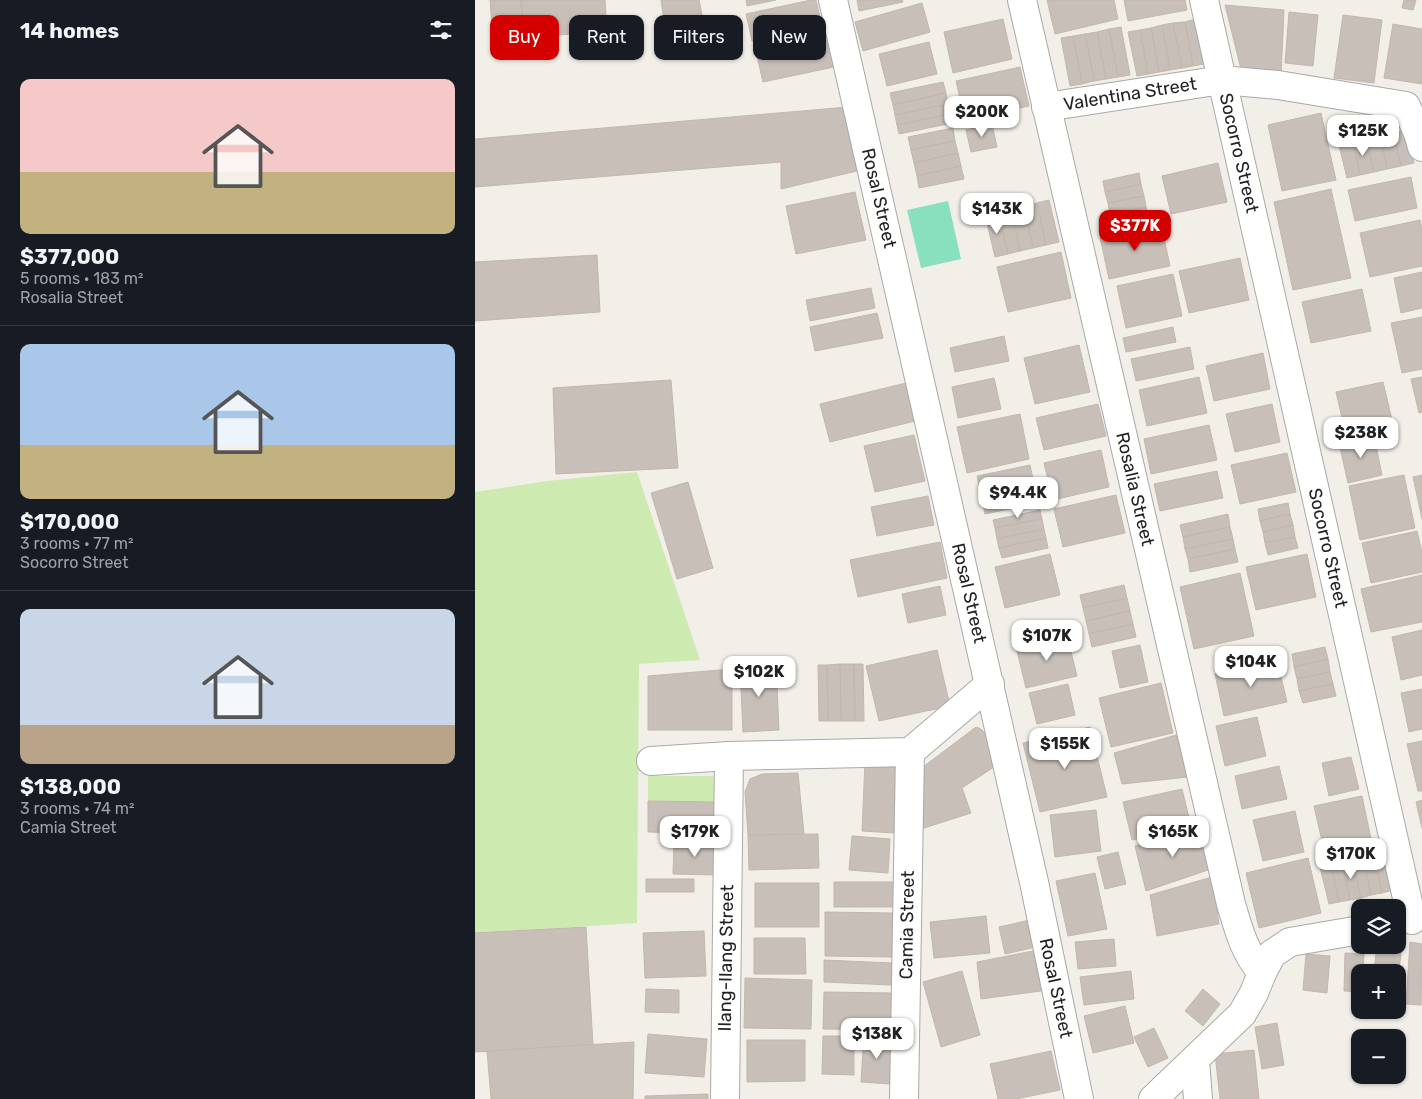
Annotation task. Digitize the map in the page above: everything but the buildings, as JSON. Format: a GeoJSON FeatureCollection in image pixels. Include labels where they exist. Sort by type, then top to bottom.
{"type":"FeatureCollection","features":[{"type":"Feature","properties":{"kind":"street","name":"Rosal Street"},"geometry":{"type":"LineString","coordinates":[[833,0],[1034,882],[1079,1099]]}},
{"type":"Feature","properties":{"kind":"street","name":"Rosalia Street"},"geometry":{"type":"LineString","coordinates":[[1021,0],[1231,904],[1242,942],[1251,960],[1262,973]]}},
{"type":"Feature","properties":{"kind":"street","name":"Socorro Street"},"geometry":{"type":"LineString","coordinates":[[1205,0],[1410,921]]}},
{"type":"Feature","properties":{"kind":"street","name":"Valentina Street"},"geometry":{"type":"LineString","coordinates":[[1046,107],[1222,80],[1278,85],[1414,108]]}},
{"type":"Feature","properties":{"kind":"street"},"geometry":{"type":"LineString","coordinates":[[1414,108],[1422,147]]}},
{"type":"Feature","properties":{"kind":"street"},"geometry":{"type":"LineString","coordinates":[[651,761],[729,756],[910,752],[989,684]]}},
{"type":"Feature","properties":{"kind":"street","name":"Camia Street"},"geometry":{"type":"LineString","coordinates":[[905,1099],[910,752]]}},
{"type":"Feature","properties":{"kind":"street","name":"Ilang-Ilang Street"},"geometry":{"type":"LineString","coordinates":[[725,1099],[729,756]]}},
{"type":"Feature","properties":{"kind":"street"},"geometry":{"type":"LineString","coordinates":[[1153,1099],[1242,1014],[1273,954],[1290,942],[1351,932]]}},
{"type":"Feature","properties":{"kind":"street"},"geometry":{"type":"LineString","coordinates":[[1195,1060],[1197,1099]]}},
{"type":"Feature","properties":{"kind":"green space"},"geometry":{"type":"Polygon","coordinates":[[[948,201],[961,259],[921,268],[907,210],[948,201]]]}},
{"type":"Feature","properties":{"kind":"green space"},"geometry":{"type":"Polygon","coordinates":[[[637,472],[700,660],[639,664],[637,923],[475,933],[475,492],[547,481],[637,472]]]}},
{"type":"Feature","properties":{"kind":"green space"},"geometry":{"type":"Polygon","coordinates":[[[648,776],[714,776],[714,802],[648,801],[648,776]]]}}]}
